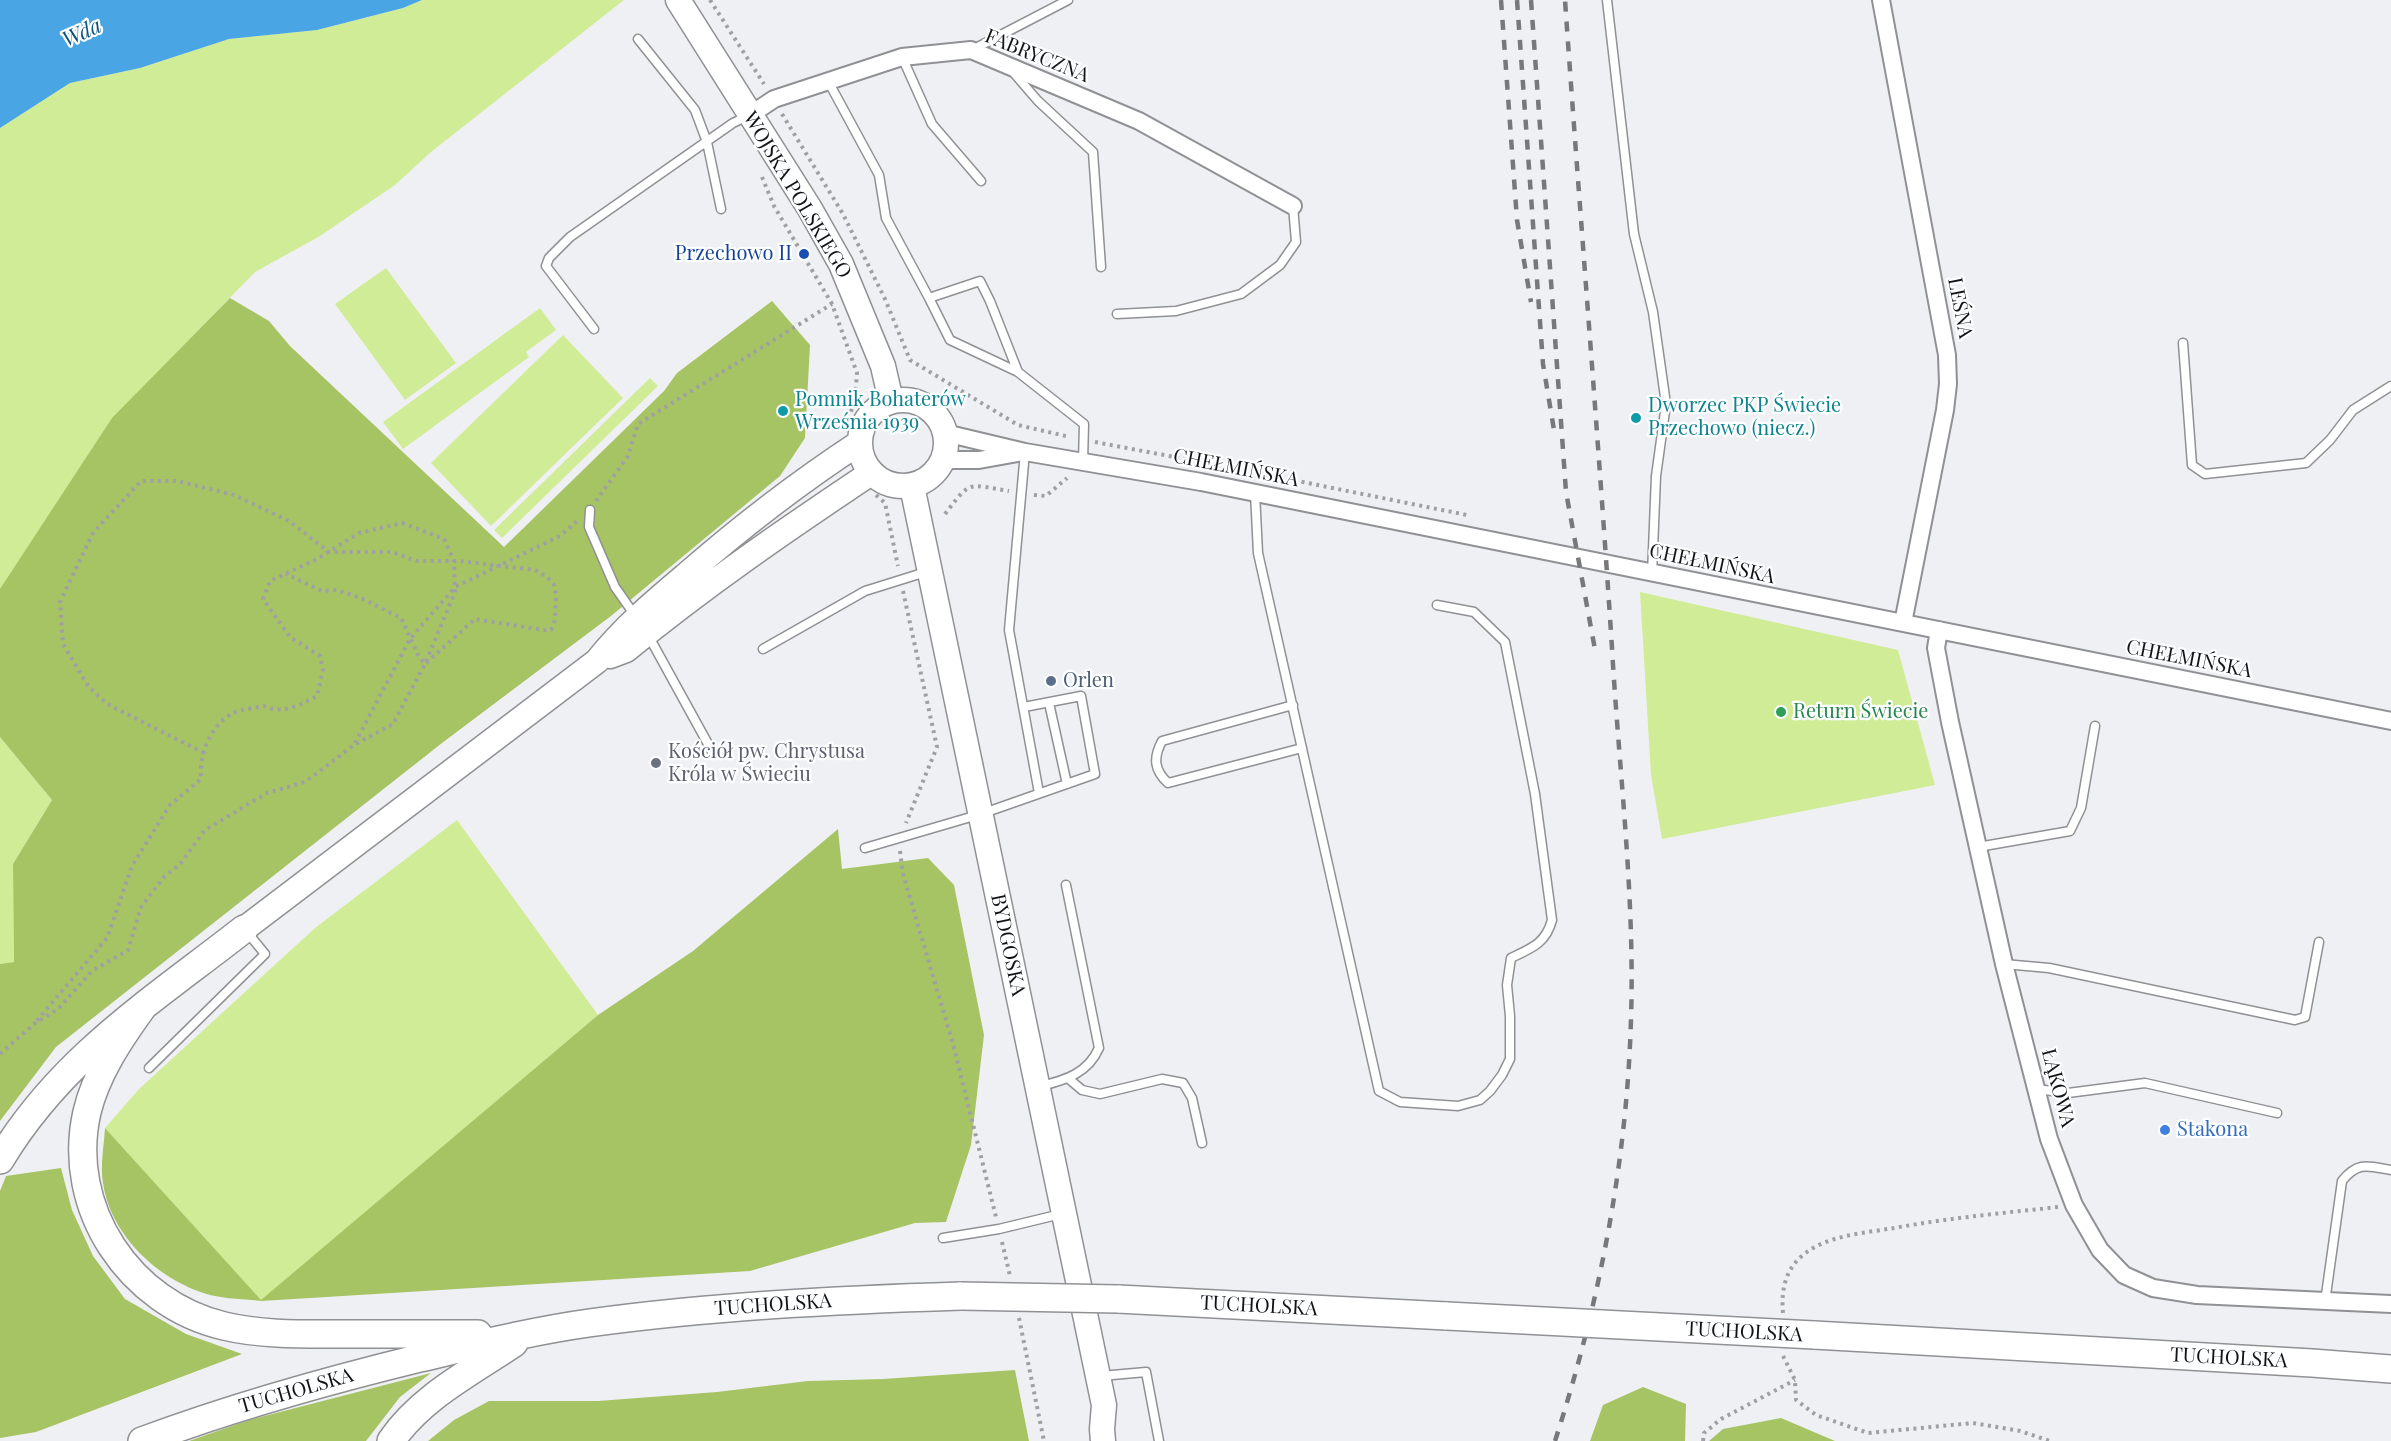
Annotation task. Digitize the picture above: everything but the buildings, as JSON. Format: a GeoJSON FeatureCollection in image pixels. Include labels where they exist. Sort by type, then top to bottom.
{"type":"FeatureCollection","features":[{"type":"Feature","properties":{"kind":"main road"},"geometry":{"type":"LineString","coordinates":[[0,1160],[52,1087],[106,1036],[244,930]]}},
{"type":"Feature","properties":{"kind":"main road"},"geometry":{"type":"LineString","coordinates":[[142,1008],[116,1047],[94,1090],[84,1135],[83,1163],[92,1207],[100,1227],[111,1247],[140,1281],[155,1294],[189,1314],[242,1330],[286,1334],[527,1334]]}},
{"type":"Feature","properties":{"kind":"main road","name":"TUCHOLSKA"},"geometry":{"type":"LineString","coordinates":[[142,1441],[257,1401],[367,1371],[527,1334],[590,1323],[753,1305],[961,1296],[1130,1299],[1814,1335],[2391,1369]]}},
{"type":"Feature","properties":{"kind":"main road"},"geometry":{"type":"LineString","coordinates":[[391,1441],[442,1390],[527,1334]]}},
{"type":"Feature","properties":{"kind":"street","name":"WOJSKA POLSKIEGO"},"geometry":{"type":"LineString","coordinates":[[678,0],[810,209],[855,294],[883,366],[891,401]]}},
{"type":"Feature","properties":{"kind":"street","name":"LEŚNA"},"geometry":{"type":"LineString","coordinates":[[1881,0],[1947,355],[1948,384],[1945,410],[1903,623]]}},
{"type":"Feature","properties":{"kind":"street","name":"FABRYCZNA"},"geometry":{"type":"LineString","coordinates":[[750,115],[774,99],[902,57],[971,50],[1139,121],[1293,206]]}},
{"type":"Feature","properties":{"kind":"street"},"geometry":{"type":"LineString","coordinates":[[244,930],[597,661],[626,650],[642,625],[731,536],[810,475],[861,429],[878,407],[891,401],[904,399],[918,402],[931,409],[940,420],[945,433],[946,446],[943,460],[936,472],[925,481],[912,486],[897,487],[883,482],[871,483],[825,502],[642,625]]}},
{"type":"Feature","properties":{"kind":"street","name":"CHEŁMIŃSKA"},"geometry":{"type":"LineString","coordinates":[[945,433],[1024,452],[1255,493],[2391,721]]}},
{"type":"Feature","properties":{"kind":"street"},"geometry":{"type":"LineString","coordinates":[[851,436],[871,483]]}},
{"type":"Feature","properties":{"kind":"street","name":"CHEŁMIŃSKA"},"geometry":{"type":"LineString","coordinates":[[943,460],[979,460],[1024,452]]}},
{"type":"Feature","properties":{"kind":"street","name":"BYDGOSKA"},"geometry":{"type":"LineString","coordinates":[[912,486],[1104,1405],[1103,1441]]}},
{"type":"Feature","properties":{"kind":"street","name":"ŁĄKOWA"},"geometry":{"type":"LineString","coordinates":[[1939,630],[1936,648],[1940,674],[2004,964],[2036,1089],[2049,1139],[2074,1205],[2100,1250],[2124,1275],[2153,1288],[2197,1295],[2391,1304]]}},
{"type":"Feature","properties":{"kind":"street","name":"BYDGOSKA"},"geometry":{"type":"LineString","coordinates":[[1104,1405],[1116,1423],[1121,1441]]}},
{"type":"Feature","properties":{"kind":"lane"},"geometry":{"type":"LineString","coordinates":[[971,50],[1068,0]]}},
{"type":"Feature","properties":{"kind":"lane"},"geometry":{"type":"LineString","coordinates":[[1606,0],[1634,234],[1653,312],[1666,404],[1656,476],[1652,573]]}},
{"type":"Feature","properties":{"kind":"lane"},"geometry":{"type":"LineString","coordinates":[[638,39],[695,110],[707,142],[721,209]]}},
{"type":"Feature","properties":{"kind":"lane"},"geometry":{"type":"LineString","coordinates":[[902,57],[932,124],[981,181]]}},
{"type":"Feature","properties":{"kind":"lane"},"geometry":{"type":"LineString","coordinates":[[1007,65],[1038,101],[1093,152],[1101,267]]}},
{"type":"Feature","properties":{"kind":"lane"},"geometry":{"type":"LineString","coordinates":[[828,81],[879,175],[886,218],[950,340],[1018,372],[1084,424],[1083,461]]}},
{"type":"Feature","properties":{"kind":"lane"},"geometry":{"type":"LineString","coordinates":[[594,329],[546,266],[549,258],[570,237],[734,123],[750,115]]}},
{"type":"Feature","properties":{"kind":"lane"},"geometry":{"type":"LineString","coordinates":[[1117,314],[1176,311],[1241,294],[1280,265],[1296,242],[1293,206]]}},
{"type":"Feature","properties":{"kind":"lane"},"geometry":{"type":"LineString","coordinates":[[929,298],[980,281],[1018,372]]}},
{"type":"Feature","properties":{"kind":"lane"},"geometry":{"type":"LineString","coordinates":[[2183,343],[2192,465],[2205,474],[2306,463],[2330,440],[2353,410],[2391,386]]}},
{"type":"Feature","properties":{"kind":"lane"},"geometry":{"type":"LineString","coordinates":[[1024,452],[1009,630],[1040,794]]}},
{"type":"Feature","properties":{"kind":"lane"},"geometry":{"type":"LineString","coordinates":[[1255,493],[1258,553],[1379,1091],[1400,1102],[1458,1106],[1480,1100],[1502,1075],[1510,1059],[1507,985],[1511,958],[1540,944],[1550,931],[1552,920],[1535,794],[1505,642],[1474,612],[1437,605]]}},
{"type":"Feature","properties":{"kind":"lane"},"geometry":{"type":"LineString","coordinates":[[590,510],[589,527],[615,587],[642,625],[713,753]]}},
{"type":"Feature","properties":{"kind":"lane"},"geometry":{"type":"LineString","coordinates":[[763,649],[865,591],[929,571]]}},
{"type":"Feature","properties":{"kind":"lane"},"geometry":{"type":"LineString","coordinates":[[865,848],[981,814],[1095,774],[1081,696],[1024,707]]}},
{"type":"Feature","properties":{"kind":"lane"},"geometry":{"type":"LineString","coordinates":[[1049,703],[1067,784]]}},
{"type":"Feature","properties":{"kind":"lane"},"geometry":{"type":"LineString","coordinates":[[1293,705],[1162,741],[1154,761],[1160,775],[1168,783],[1302,748]]}},
{"type":"Feature","properties":{"kind":"lane"},"geometry":{"type":"LineString","coordinates":[[1978,847],[2070,831],[2081,808],[2095,726]]}},
{"type":"Feature","properties":{"kind":"lane"},"geometry":{"type":"LineString","coordinates":[[1038,1087],[1069,1079],[1094,1061],[1099,1048],[1066,885]]}},
{"type":"Feature","properties":{"kind":"lane"},"geometry":{"type":"LineString","coordinates":[[149,1068],[265,954],[244,930]]}},
{"type":"Feature","properties":{"kind":"lane"},"geometry":{"type":"LineString","coordinates":[[2004,964],[2049,968],[2295,1020],[2304,1017],[2319,942]]}},
{"type":"Feature","properties":{"kind":"lane"},"geometry":{"type":"LineString","coordinates":[[1069,1079],[1082,1090],[1100,1094],[1162,1079],[1183,1083],[1192,1098],[1202,1143]]}},
{"type":"Feature","properties":{"kind":"lane"},"geometry":{"type":"LineString","coordinates":[[2036,1089],[2068,1093],[2145,1083],[2277,1113]]}},
{"type":"Feature","properties":{"kind":"lane"},"geometry":{"type":"LineString","coordinates":[[2325,1302],[2342,1181],[2350,1170],[2362,1166],[2391,1170]]}},
{"type":"Feature","properties":{"kind":"lane"},"geometry":{"type":"LineString","coordinates":[[943,1238],[999,1229],[1064,1214]]}},
{"type":"Feature","properties":{"kind":"lane"},"geometry":{"type":"LineString","coordinates":[[1098,1377],[1146,1372],[1159,1441]]}},
{"type":"Feature","properties":{"kind":"path"},"geometry":{"type":"LineString","coordinates":[[710,0],[774,99],[798,143],[843,214],[885,299],[910,360],[1017,425],[1186,459]]}},
{"type":"Feature","properties":{"kind":"path"},"geometry":{"type":"LineString","coordinates":[[758,167],[774,206],[832,304],[857,373],[851,436]]}},
{"type":"Feature","properties":{"kind":"path"},"geometry":{"type":"LineString","coordinates":[[354,745],[410,639],[455,587],[560,536],[590,510],[628,456],[638,424],[832,304],[855,294]]}},
{"type":"Feature","properties":{"kind":"path"},"geometry":{"type":"LineString","coordinates":[[1220,465],[1473,516]]}},
{"type":"Feature","properties":{"kind":"path"},"geometry":{"type":"LineString","coordinates":[[945,514],[965,489],[976,485],[1046,496],[1071,474]]}},
{"type":"Feature","properties":{"kind":"path"},"geometry":{"type":"LineString","coordinates":[[204,753],[107,704],[88,686],[63,644],[60,602],[93,533],[141,481],[177,481],[234,495],[289,521],[329,552],[362,550],[392,552],[416,561],[454,561],[535,570],[547,577],[554,585],[555,620],[551,630],[475,619],[425,664]]}},
{"type":"Feature","properties":{"kind":"path"},"geometry":{"type":"LineString","coordinates":[[871,483],[877,495],[885,503],[937,747],[907,820],[900,849],[903,874],[953,1044],[1012,1284]]}},
{"type":"Feature","properties":{"kind":"path"},"geometry":{"type":"LineString","coordinates":[[0,1054],[34,1024],[107,938],[132,866],[170,805],[201,779],[200,767],[204,753],[216,728],[232,714],[264,706],[274,711],[286,709],[317,696],[323,670],[320,656],[290,637],[263,599],[270,581],[329,552],[359,533],[402,523],[444,539],[454,561],[455,592],[425,664],[393,724],[354,745],[305,782],[267,794],[205,830],[180,864],[141,907],[128,950],[92,971],[58,1009],[34,1024]]}},
{"type":"Feature","properties":{"kind":"path"},"geometry":{"type":"LineString","coordinates":[[286,573],[322,591],[345,592],[401,618],[425,664]]}},
{"type":"Feature","properties":{"kind":"path"},"geometry":{"type":"LineString","coordinates":[[1017,1307],[1044,1441]]}},
{"type":"Feature","properties":{"kind":"path"},"geometry":{"type":"LineString","coordinates":[[1703,1441],[1704,1433],[1721,1419],[1795,1380]]}},
{"type":"Feature","properties":{"kind":"green space"},"geometry":{"type":"Polygon","coordinates":[[[422,0],[624,0],[431,152],[395,185],[320,236],[255,272],[112,419],[0,591],[0,128],[70,83],[140,68],[229,39],[317,30],[403,8],[422,0]]]}},
{"type":"Feature","properties":{"kind":"green space"},"geometry":{"type":"Polygon","coordinates":[[[386,268],[456,363],[405,400],[335,304],[386,268]]]}},
{"type":"Feature","properties":{"kind":"green space"},"geometry":{"type":"Polygon","coordinates":[[[230,298],[269,321],[290,346],[504,547],[664,391],[677,373],[772,301],[810,345],[805,438],[780,476],[611,616],[442,743],[56,1047],[0,1121],[0,964],[14,962],[13,864],[52,800],[0,737],[0,589],[112,418],[230,298]]]}},
{"type":"Feature","properties":{"kind":"green space"},"geometry":{"type":"Polygon","coordinates":[[[540,308],[556,330],[526,352],[529,357],[403,449],[383,422],[540,308]]]}},
{"type":"Feature","properties":{"kind":"green space"},"geometry":{"type":"Polygon","coordinates":[[[563,335],[623,398],[491,526],[431,463],[563,335]]]}},
{"type":"Feature","properties":{"kind":"green space"},"geometry":{"type":"Polygon","coordinates":[[[650,378],[658,386],[502,538],[494,530],[650,378]]]}},
{"type":"Feature","properties":{"kind":"green space","name":"Return Świecie"},"geometry":{"type":"Polygon","coordinates":[[[1640,592],[1898,650],[1935,785],[1662,839],[1651,775],[1640,592]]]}},
{"type":"Feature","properties":{"kind":"green space"},"geometry":{"type":"Polygon","coordinates":[[[0,737],[52,800],[13,864],[14,962],[0,964],[0,737]]]}},
{"type":"Feature","properties":{"kind":"green space"},"geometry":{"type":"Polygon","coordinates":[[[457,820],[598,1015],[261,1301],[105,1128],[139,1089],[315,928],[457,820]]]}},
{"type":"Feature","properties":{"kind":"green space"},"geometry":{"type":"Polygon","coordinates":[[[838,829],[842,869],[928,858],[954,885],[984,1035],[971,1145],[946,1222],[915,1223],[750,1271],[261,1301],[210,1295],[173,1279],[141,1254],[116,1221],[108,1203],[102,1176],[105,1128],[261,1300],[598,1015],[693,951],[838,829]]]}},
{"type":"Feature","properties":{"kind":"green space"},"geometry":{"type":"Polygon","coordinates":[[[61,1168],[72,1210],[93,1256],[125,1299],[186,1334],[242,1354],[36,1432],[0,1438],[0,1191],[6,1176],[61,1168]]]}},
{"type":"Feature","properties":{"kind":"green space"},"geometry":{"type":"Polygon","coordinates":[[[1015,1370],[1029,1441],[428,1441],[454,1420],[489,1401],[598,1401],[717,1392],[808,1381],[883,1379],[1015,1370]]]}},
{"type":"Feature","properties":{"kind":"green space"},"geometry":{"type":"Polygon","coordinates":[[[431,1373],[400,1397],[366,1441],[189,1441],[249,1420],[431,1373]]]}},
{"type":"Feature","properties":{"kind":"green space"},"geometry":{"type":"Polygon","coordinates":[[[1643,1387],[1686,1404],[1685,1441],[1590,1441],[1603,1405],[1643,1387]]]}},
{"type":"Feature","properties":{"kind":"green space"},"geometry":{"type":"Polygon","coordinates":[[[1781,1418],[1835,1441],[1709,1441],[1723,1429],[1781,1418]]]}},
{"type":"Feature","properties":{"kind":"water","name":"Wda"},"geometry":{"type":"Polygon","coordinates":[[[0,0],[422,0],[403,8],[317,30],[229,39],[140,68],[70,83],[0,128],[0,0]]]}},
{"type":"Feature","properties":{"kind":"railway"},"geometry":{"type":"LineString","coordinates":[[1501,0],[1517,220],[1531,302]]}},
{"type":"Feature","properties":{"kind":"railway"},"geometry":{"type":"LineString","coordinates":[[1517,0],[1543,364],[1555,436]]}},
{"type":"Feature","properties":{"kind":"railway"},"geometry":{"type":"LineString","coordinates":[[1531,0],[1566,492],[1596,655]]}},
{"type":"Feature","properties":{"kind":"railway"},"geometry":{"type":"LineString","coordinates":[[1555,1441],[1585,1338],[1617,1180],[1628,1073],[1632,973],[1626,833],[1565,0]]}},
{"type":"Feature","properties":{"kind":"place","name":"Przechowo II"},"geometry":{"type":"Point","coordinates":[804,254]}},
{"type":"Feature","properties":{"kind":"place","name":"Pomnik Bohaterów Września 1939"},"geometry":{"type":"Point","coordinates":[783,411]}},
{"type":"Feature","properties":{"kind":"place","name":"Dworzec PKP Świecie Przechowo (niecz.)"},"geometry":{"type":"Point","coordinates":[1636,418]}},
{"type":"Feature","properties":{"kind":"place","name":"Orlen"},"geometry":{"type":"Point","coordinates":[1051,681]}},
{"type":"Feature","properties":{"kind":"place","name":"Return Świecie"},"geometry":{"type":"Point","coordinates":[1781,712]}},
{"type":"Feature","properties":{"kind":"place","name":"Kościół pw. Chrystusa Króla w Świeciu"},"geometry":{"type":"Point","coordinates":[656,763]}},
{"type":"Feature","properties":{"kind":"place","name":"Stakona"},"geometry":{"type":"Point","coordinates":[2165,1130]}}]}
